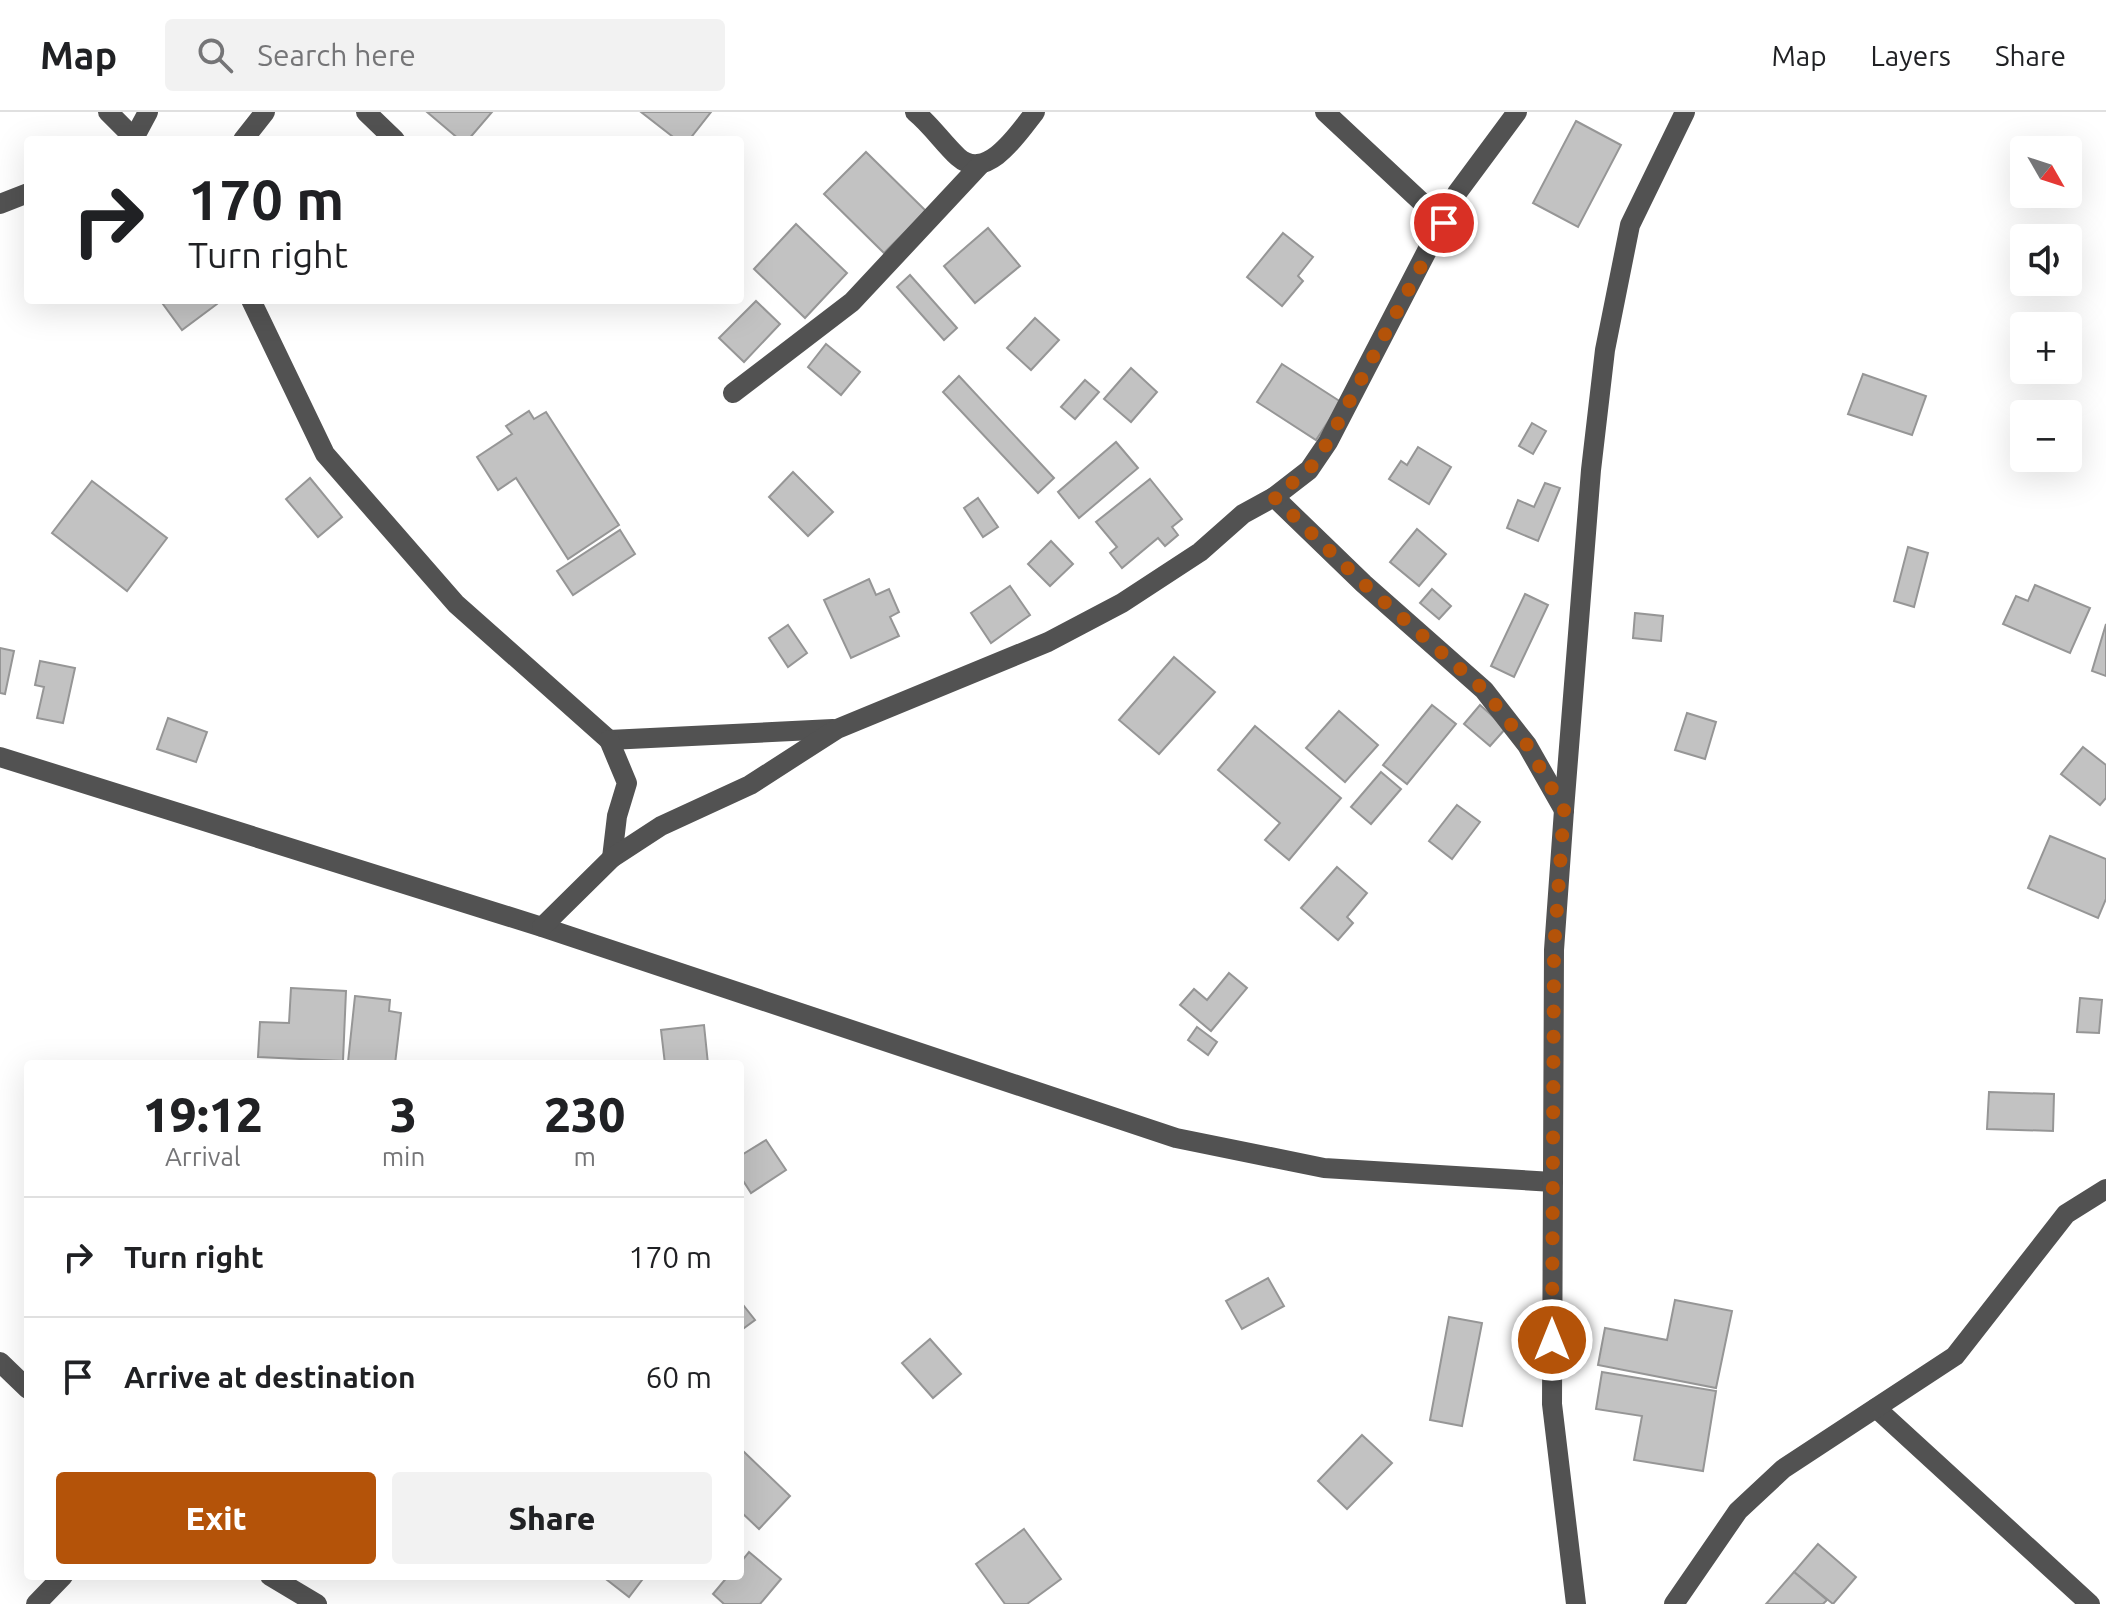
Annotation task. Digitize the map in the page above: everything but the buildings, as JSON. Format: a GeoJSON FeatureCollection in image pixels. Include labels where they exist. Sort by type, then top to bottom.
{"type":"FeatureCollection","features":[{"type":"Feature","properties":{"kind":"street"},"geometry":{"type":"LineString","coordinates":[[108,112],[132,136]]}},
{"type":"Feature","properties":{"kind":"street"},"geometry":{"type":"LineString","coordinates":[[136,136],[148,112]]}},
{"type":"Feature","properties":{"kind":"street"},"geometry":{"type":"LineString","coordinates":[[246,136],[265,112]]}},
{"type":"Feature","properties":{"kind":"street"},"geometry":{"type":"LineString","coordinates":[[366,112],[391,136]]}},
{"type":"Feature","properties":{"kind":"street"},"geometry":{"type":"LineString","coordinates":[[915,112],[961,160],[981,164]]}},
{"type":"Feature","properties":{"kind":"street"},"geometry":{"type":"LineString","coordinates":[[733,393],[852,302],[981,164],[1007,149],[1035,112]]}},
{"type":"Feature","properties":{"kind":"street"},"geometry":{"type":"LineString","coordinates":[[1325,112],[1444,223]]}},
{"type":"Feature","properties":{"kind":"street"},"geometry":{"type":"LineString","coordinates":[[542,927],[612,858],[661,826],[750,785],[837,729],[1048,642],[1122,603],[1200,552],[1243,514],[1274,497],[1309,470],[1328,442],[1457,193],[1517,112]]}},
{"type":"Feature","properties":{"kind":"street"},"geometry":{"type":"LineString","coordinates":[[1576,1604],[1552,1404],[1554,950],[1564,810],[1591,470],[1605,350],[1630,225],[1685,112]]}},
{"type":"Feature","properties":{"kind":"street"},"geometry":{"type":"LineString","coordinates":[[0,204],[24,195]]}},
{"type":"Feature","properties":{"kind":"street"},"geometry":{"type":"LineString","coordinates":[[253,304],[325,454],[456,604],[609,740],[627,783],[617,816],[612,858]]}},
{"type":"Feature","properties":{"kind":"street"},"geometry":{"type":"LineString","coordinates":[[1274,497],[1364,584],[1484,690],[1527,745],[1564,810]]}},
{"type":"Feature","properties":{"kind":"street"},"geometry":{"type":"LineString","coordinates":[[609,740],[837,729]]}},
{"type":"Feature","properties":{"kind":"street"},"geometry":{"type":"LineString","coordinates":[[0,757],[542,927],[1176,1138],[1324,1168],[1553,1182]]}},
{"type":"Feature","properties":{"kind":"street"},"geometry":{"type":"LineString","coordinates":[[1674,1604],[1738,1511],[1783,1469],[1955,1356],[2066,1214],[2106,1189]]}},
{"type":"Feature","properties":{"kind":"street"},"geometry":{"type":"LineString","coordinates":[[0,1362],[24,1385]]}},
{"type":"Feature","properties":{"kind":"street"},"geometry":{"type":"LineString","coordinates":[[1876,1408],[2090,1604]]}},
{"type":"Feature","properties":{"kind":"street"},"geometry":{"type":"LineString","coordinates":[[36,1604],[59,1580]]}},
{"type":"Feature","properties":{"kind":"street"},"geometry":{"type":"LineString","coordinates":[[277,1580],[317,1604]]}},
{"type":"Feature","properties":{"kind":"route"},"geometry":{"type":"LineString","coordinates":[[1444,223],[1387,325],[1328,442],[1309,470],[1274,497],[1364,584],[1484,690],[1527,745],[1564,810],[1554,950],[1552,1340]]}}]}
